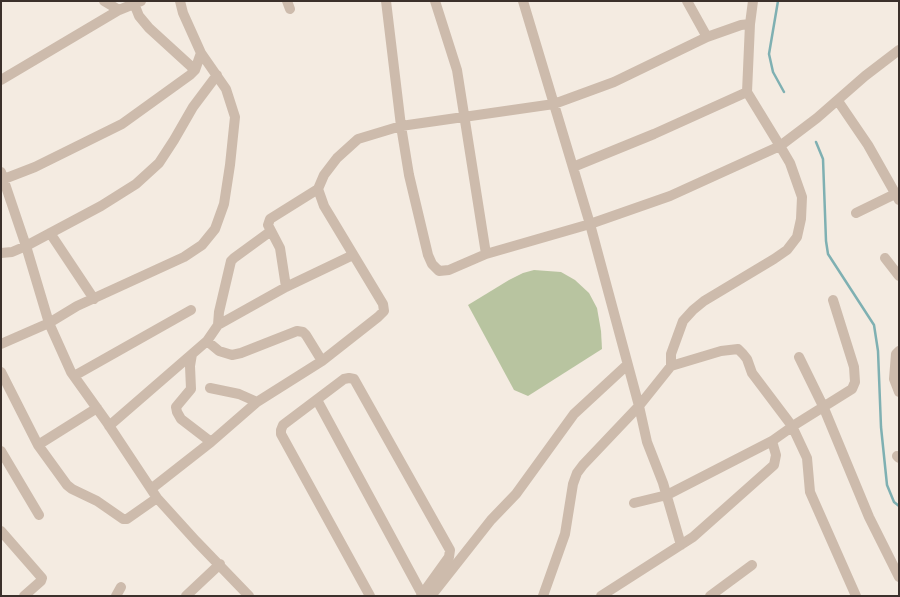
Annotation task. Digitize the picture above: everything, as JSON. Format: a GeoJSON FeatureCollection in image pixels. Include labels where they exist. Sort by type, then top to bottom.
{"type":"FeatureCollection","features":[{"type":"Feature","properties":{"kind":"street"},"geometry":{"type":"LineString","coordinates":[[104,1],[119,10]]}},
{"type":"Feature","properties":{"kind":"street"},"geometry":{"type":"LineString","coordinates":[[1,344],[49,323],[77,306],[184,257],[202,245],[214,229],[224,204],[235,116],[226,89],[201,53],[183,13],[180,1]]}},
{"type":"Feature","properties":{"kind":"street"},"geometry":{"type":"LineString","coordinates":[[386,1],[401,126],[409,175],[428,255],[432,264],[439,271],[449,270],[486,254],[590,224],[670,196],[780,146],[817,118],[865,76],[899,50]]}},
{"type":"Feature","properties":{"kind":"street"},"geometry":{"type":"LineString","coordinates":[[435,1],[457,70],[486,254]]}},
{"type":"Feature","properties":{"kind":"street"},"geometry":{"type":"LineString","coordinates":[[534,1],[524,4],[590,224],[639,406],[647,442],[667,495],[681,545]]}},
{"type":"Feature","properties":{"kind":"street"},"geometry":{"type":"LineString","coordinates":[[687,1],[708,37]]}},
{"type":"Feature","properties":{"kind":"street"},"geometry":{"type":"LineString","coordinates":[[671,366],[671,354],[683,321],[704,301],[787,250],[797,237],[801,220],[802,197],[790,163],[746,92],[752,1]]}},
{"type":"Feature","properties":{"kind":"street"},"geometry":{"type":"LineString","coordinates":[[1,80],[119,10],[137,2],[139,16],[149,28],[195,70]]}},
{"type":"Feature","properties":{"kind":"street"},"geometry":{"type":"LineString","coordinates":[[286,287],[280,248],[268,225],[270,219],[318,189],[324,175],[337,158],[358,139],[401,126],[554,104],[614,82],[708,37],[741,25],[750,24]]}},
{"type":"Feature","properties":{"kind":"street"},"geometry":{"type":"LineString","coordinates":[[201,53],[195,70],[190,76],[122,124],[35,167],[2,175],[26,246],[49,323],[74,376],[157,498],[249,596]]}},
{"type":"Feature","properties":{"kind":"street"},"geometry":{"type":"LineString","coordinates":[[1,253],[12,252],[26,246],[136,184],[159,163],[193,107],[217,75]]}},
{"type":"Feature","properties":{"kind":"street"},"geometry":{"type":"LineString","coordinates":[[573,167],[654,134],[746,92]]}},
{"type":"Feature","properties":{"kind":"street"},"geometry":{"type":"LineString","coordinates":[[838,101],[868,145],[897,197],[856,213]]}},
{"type":"Feature","properties":{"kind":"street"},"geometry":{"type":"LineString","coordinates":[[151,489],[211,442],[257,402],[322,361],[384,311],[383,304],[324,206],[318,189]]}},
{"type":"Feature","properties":{"kind":"street"},"geometry":{"type":"LineString","coordinates":[[109,426],[207,341],[218,324],[219,312],[232,261],[271,231]]}},
{"type":"Feature","properties":{"kind":"street"},"geometry":{"type":"LineString","coordinates":[[50,233],[94,299]]}},
{"type":"Feature","properties":{"kind":"street"},"geometry":{"type":"LineString","coordinates":[[218,324],[286,287],[353,255]]}},
{"type":"Feature","properties":{"kind":"street"},"geometry":{"type":"LineString","coordinates":[[885,258],[899,276]]}},
{"type":"Feature","properties":{"kind":"street"},"geometry":{"type":"LineString","coordinates":[[634,504],[667,495],[772,441],[792,426],[852,389],[856,382],[854,367],[833,300]]}},
{"type":"Feature","properties":{"kind":"street"},"geometry":{"type":"LineString","coordinates":[[74,376],[190,310]]}},
{"type":"Feature","properties":{"kind":"street"},"geometry":{"type":"LineString","coordinates":[[207,341],[219,351],[232,355],[241,353],[297,331],[303,332],[322,361]]}},
{"type":"Feature","properties":{"kind":"street"},"geometry":{"type":"LineString","coordinates":[[543,596],[564,534],[573,484],[577,473],[583,464],[639,406],[671,366],[720,351],[738,349],[747,359],[752,373],[760,386],[792,426],[807,458],[810,492],[856,596]]}},
{"type":"Feature","properties":{"kind":"street"},"geometry":{"type":"LineString","coordinates":[[899,351],[896,354],[894,379],[899,392]]}},
{"type":"Feature","properties":{"kind":"street"},"geometry":{"type":"LineString","coordinates":[[192,354],[190,366],[191,389],[176,407],[176,412],[181,419],[211,442]]}},
{"type":"Feature","properties":{"kind":"street"},"geometry":{"type":"LineString","coordinates":[[799,357],[823,406],[869,517],[899,577]]}},
{"type":"Feature","properties":{"kind":"street"},"geometry":{"type":"LineString","coordinates":[[424,595],[516,494],[574,414],[627,365]]}},
{"type":"Feature","properties":{"kind":"street"},"geometry":{"type":"LineString","coordinates":[[1,372],[38,445],[67,485],[97,501],[120,518],[126,519],[157,498]]}},
{"type":"Feature","properties":{"kind":"street"},"geometry":{"type":"LineString","coordinates":[[370,596],[281,434],[283,425],[344,378],[354,379],[450,550],[449,556],[424,595]]}},
{"type":"Feature","properties":{"kind":"street"},"geometry":{"type":"LineString","coordinates":[[210,388],[239,394],[257,402]]}},
{"type":"Feature","properties":{"kind":"street"},"geometry":{"type":"LineString","coordinates":[[317,400],[424,595]]}},
{"type":"Feature","properties":{"kind":"street"},"geometry":{"type":"LineString","coordinates":[[38,445],[97,408]]}},
{"type":"Feature","properties":{"kind":"street"},"geometry":{"type":"LineString","coordinates":[[601,596],[693,538],[774,465],[776,455],[772,441]]}},
{"type":"Feature","properties":{"kind":"street"},"geometry":{"type":"LineString","coordinates":[[1,451],[39,516]]}},
{"type":"Feature","properties":{"kind":"street"},"geometry":{"type":"LineString","coordinates":[[1,531],[42,578],[41,581],[24,596]]}},
{"type":"Feature","properties":{"kind":"street"},"geometry":{"type":"LineString","coordinates":[[186,596],[220,564]]}},
{"type":"Feature","properties":{"kind":"street"},"geometry":{"type":"LineString","coordinates":[[710,596],[752,564]]}},
{"type":"Feature","properties":{"kind":"green space"},"geometry":{"type":"Polygon","coordinates":[[[534,270],[561,272],[575,280],[589,293],[597,308],[602,349],[528,396],[514,390],[468,305],[509,280],[523,273],[534,270]]]}},
{"type":"Feature","properties":{"kind":"waterway"},"geometry":{"type":"LineString","coordinates":[[778,1],[769,54],[773,72],[784,92]]}},
{"type":"Feature","properties":{"kind":"waterway"},"geometry":{"type":"LineString","coordinates":[[816,142],[823,159],[826,241],[828,254],[874,325],[878,351],[881,427],[887,485],[894,502],[899,506]]}}]}
